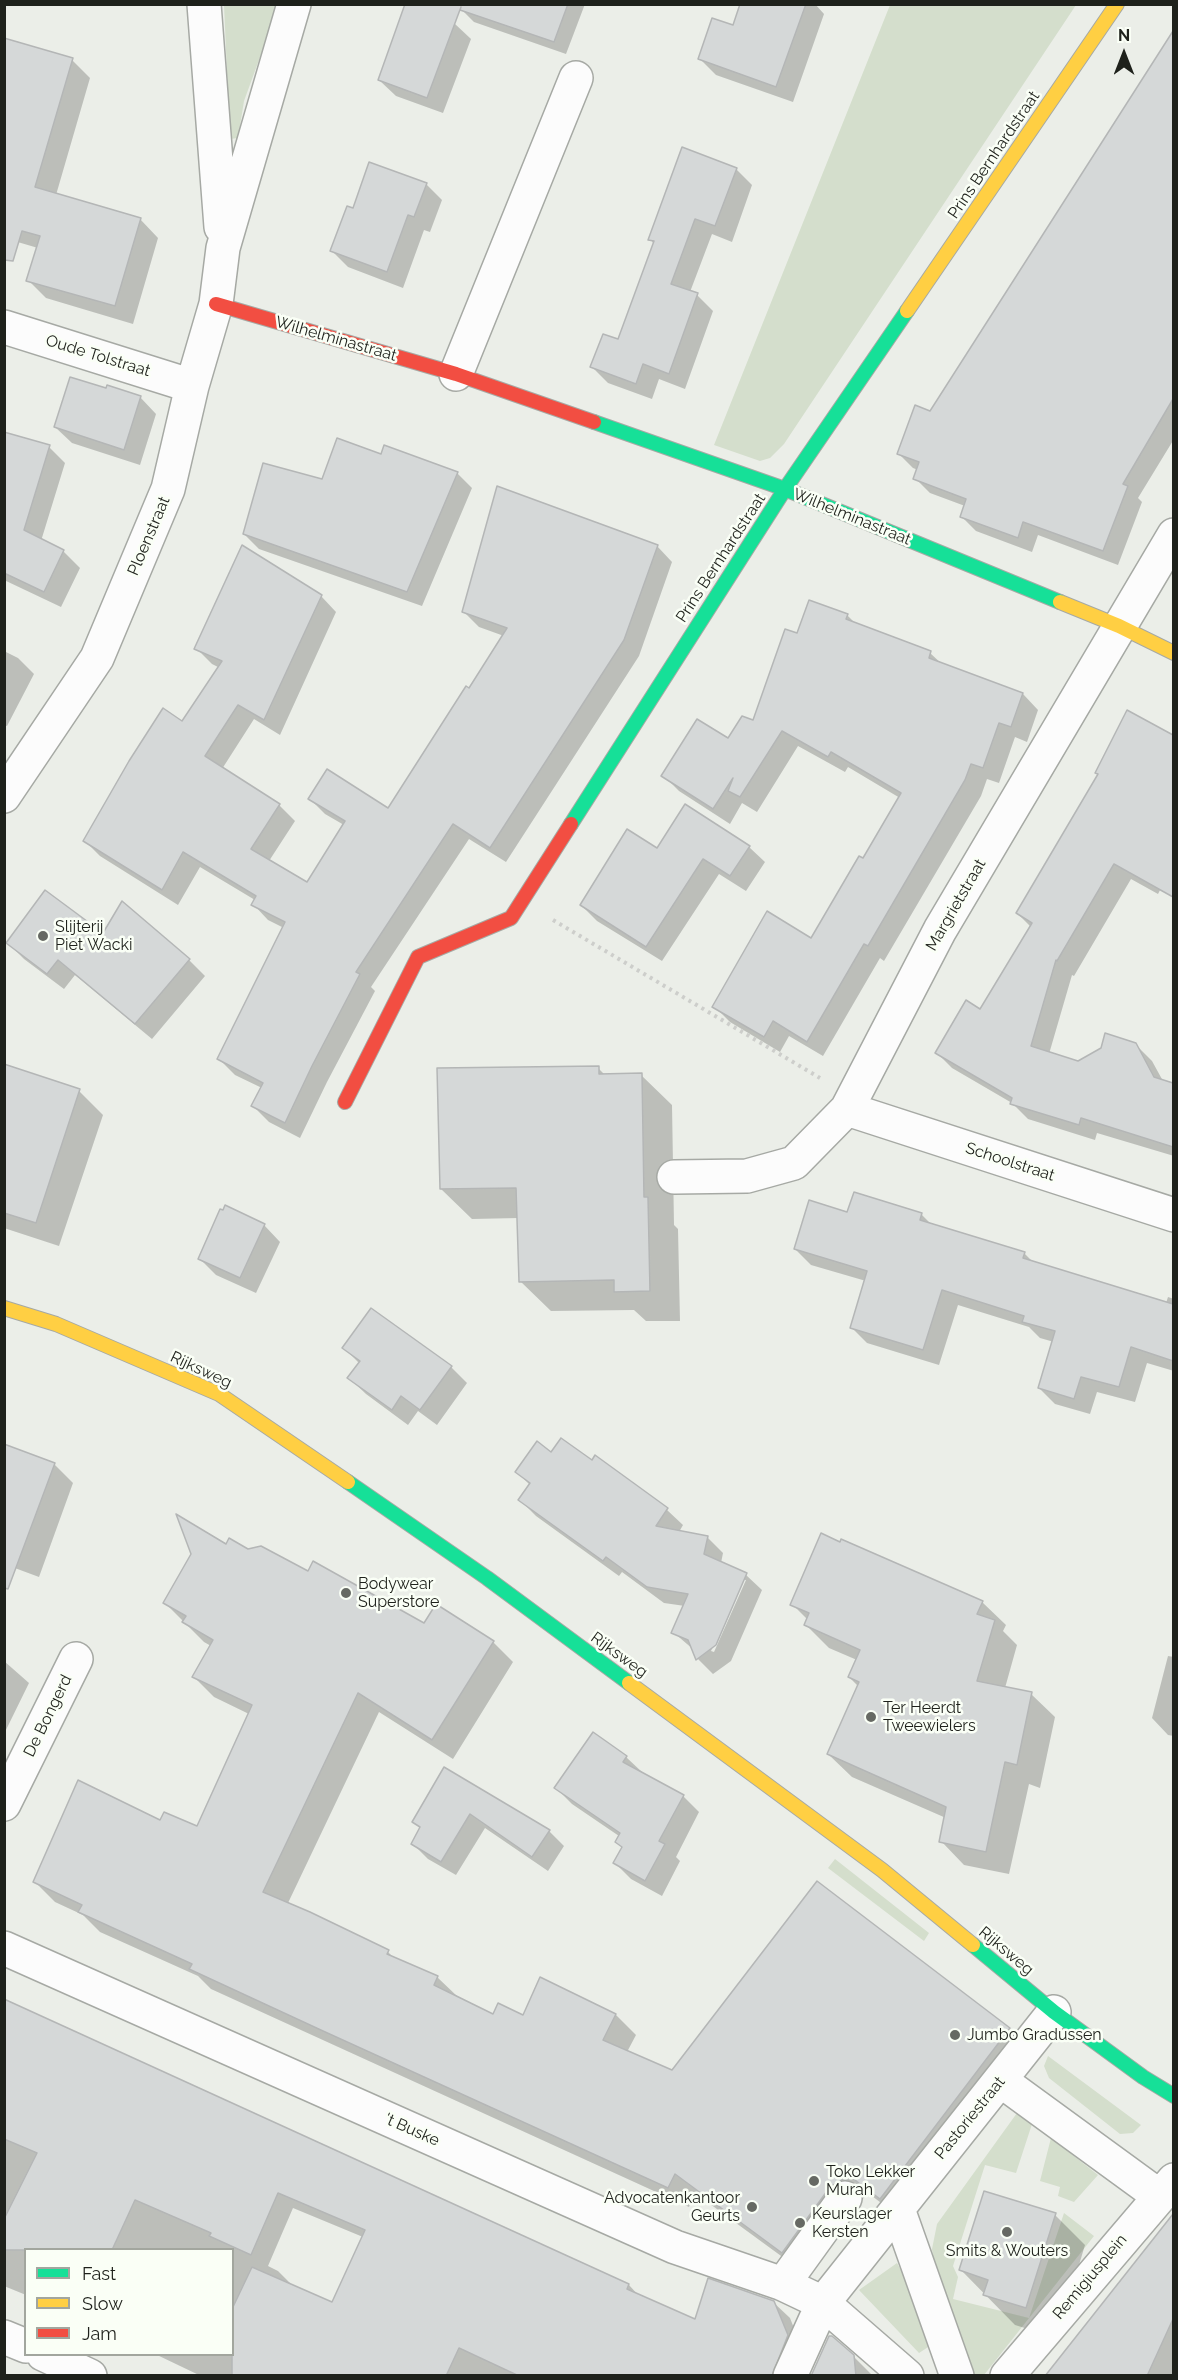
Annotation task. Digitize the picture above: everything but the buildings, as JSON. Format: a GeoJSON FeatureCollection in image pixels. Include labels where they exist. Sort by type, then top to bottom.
{"type":"FeatureCollection","features":[{"type":"Feature","properties":{"kind":"street","name":"Ploenstraat"},"geometry":{"type":"LineString","coordinates":[[204,4],[223,248]]}},
{"type":"Feature","properties":{"kind":"street","name":"Ploenstraat"},"geometry":{"type":"LineString","coordinates":[[4,796],[97,658],[168,489],[192,386],[216,304],[223,248],[294,4]]}},
{"type":"Feature","properties":{"kind":"street","name":"Prins Bernhardstraat"},"geometry":{"type":"LineString","coordinates":[[345,1102],[418,957],[511,918],[785,489],[1117,4]]}},
{"type":"Feature","properties":{"kind":"street"},"geometry":{"type":"LineString","coordinates":[[456,374],[576,78]]}},
{"type":"Feature","properties":{"kind":"street","name":"Wilhelminastraat"},"geometry":{"type":"LineString","coordinates":[[216,304],[456,374],[785,489],[1119,626],[1173,653]]}},
{"type":"Feature","properties":{"kind":"street","name":"Oude Tolstraat"},"geometry":{"type":"LineString","coordinates":[[4,327],[192,386]]}},
{"type":"Feature","properties":{"kind":"street","name":"Margrietstraat"},"geometry":{"type":"LineString","coordinates":[[674,1177],[747,1176],[794,1163],[850,1103],[940,930],[1173,535]]}},
{"type":"Feature","properties":{"kind":"street","name":"Schoolstraat"},"geometry":{"type":"LineString","coordinates":[[850,1103],[1173,1215]]}},
{"type":"Feature","properties":{"kind":"street","name":"Rijksweg"},"geometry":{"type":"LineString","coordinates":[[4,1308],[56,1324],[219,1394],[487,1578],[882,1870],[1054,2012],[1143,2078],[1173,2096]]}},
{"type":"Feature","properties":{"kind":"street","name":"De Bongerd"},"geometry":{"type":"LineString","coordinates":[[4,1804],[76,1659]]}},
{"type":"Feature","properties":{"kind":"street","name":"'t Buske"},"geometry":{"type":"LineString","coordinates":[[4,1948],[675,2247],[783,2284],[823,2303]]}},
{"type":"Feature","properties":{"kind":"street","name":"Pastoriestraat"},"geometry":{"type":"LineString","coordinates":[[790,2376],[823,2303],[1054,2012]]}},
{"type":"Feature","properties":{"kind":"street"},"geometry":{"type":"LineString","coordinates":[[1000,2080],[1166,2188]]}},
{"type":"Feature","properties":{"kind":"street","name":"Remigiusplein"},"geometry":{"type":"LineString","coordinates":[[1006,2376],[1166,2188]]}},
{"type":"Feature","properties":{"kind":"street"},"geometry":{"type":"LineString","coordinates":[[783,2284],[845,2198]]}},
{"type":"Feature","properties":{"kind":"street"},"geometry":{"type":"LineString","coordinates":[[898,2209],[957,2376]]}},
{"type":"Feature","properties":{"kind":"street"},"geometry":{"type":"LineString","coordinates":[[823,2303],[907,2376]]}},
{"type":"Feature","properties":{"kind":"street"},"geometry":{"type":"LineString","coordinates":[[4,2337],[24,2345]]}},
{"type":"Feature","properties":{"kind":"street"},"geometry":{"type":"LineString","coordinates":[[46,2356],[90,2376]]}},
{"type":"Feature","properties":{"kind":"path"},"geometry":{"type":"LineString","coordinates":[[522,901],[850,1103]]}},
{"type":"Feature","properties":{"kind":"green space"},"geometry":{"type":"Polygon","coordinates":[[[224,5],[279,5],[244,101],[238,138],[230,139],[224,5]]]}},
{"type":"Feature","properties":{"kind":"green space"},"geometry":{"type":"Polygon","coordinates":[[[890,5],[1076,5],[784,444],[770,458],[760,461],[714,445],[890,5]]]}},
{"type":"Feature","properties":{"kind":"green space"},"geometry":{"type":"Polygon","coordinates":[[[835,1859],[929,1933],[924,1941],[828,1868],[835,1859]]]}},
{"type":"Feature","properties":{"kind":"green space"},"geometry":{"type":"Polygon","coordinates":[[[1048,2056],[1141,2125],[1133,2133],[1120,2134],[1049,2078],[1044,2066],[1048,2056]]]}},
{"type":"Feature","properties":{"kind":"green space"},"geometry":{"type":"Polygon","coordinates":[[[1017,2113],[1032,2124],[1016,2173],[985,2165],[953,2266],[958,2277],[953,2299],[1029,2318],[1064,2213],[1094,2236],[984,2375],[971,2375],[936,2276],[932,2249],[937,2224],[1017,2113]]]}},
{"type":"Feature","properties":{"kind":"green space"},"geometry":{"type":"Polygon","coordinates":[[[1051,2138],[1098,2175],[1074,2202],[1058,2196],[1060,2187],[1040,2181],[1051,2138]]]}},
{"type":"Feature","properties":{"kind":"green space"},"geometry":{"type":"Polygon","coordinates":[[[897,2263],[939,2340],[919,2353],[859,2290],[897,2263]]]}},
{"type":"Feature","properties":{"kind":"traffic: fast"},"geometry":{"type":"LineString","coordinates":[[571,824],[785,489],[907,311]]}},
{"type":"Feature","properties":{"kind":"traffic: fast"},"geometry":{"type":"LineString","coordinates":[[594,422],[785,489],[1060,602]]}},
{"type":"Feature","properties":{"kind":"traffic: fast"},"geometry":{"type":"LineString","coordinates":[[348,1482],[487,1578],[629,1683]]}},
{"type":"Feature","properties":{"kind":"traffic: fast"},"geometry":{"type":"LineString","coordinates":[[973,1945],[1054,2012],[1143,2077],[1174,2096]]}},
{"type":"Feature","properties":{"kind":"traffic: slow"},"geometry":{"type":"LineString","coordinates":[[907,311],[1117,4]]}},
{"type":"Feature","properties":{"kind":"traffic: slow"},"geometry":{"type":"LineString","coordinates":[[1060,602],[1119,626],[1174,653]]}},
{"type":"Feature","properties":{"kind":"traffic: slow"},"geometry":{"type":"LineString","coordinates":[[4,1308],[56,1324],[219,1394],[348,1482]]}},
{"type":"Feature","properties":{"kind":"traffic: slow"},"geometry":{"type":"LineString","coordinates":[[629,1683],[882,1870],[973,1945]]}},
{"type":"Feature","properties":{"kind":"traffic: jam"},"geometry":{"type":"LineString","coordinates":[[216,304],[456,374],[594,422]]}},
{"type":"Feature","properties":{"kind":"traffic: jam"},"geometry":{"type":"LineString","coordinates":[[345,1102],[418,957],[511,918],[571,824]]}},
{"type":"Feature","properties":{"kind":"place","name":"Slijterij Piet Wacki"},"geometry":{"type":"Point","coordinates":[43,936]}},
{"type":"Feature","properties":{"kind":"place","name":"Bodywear Superstore"},"geometry":{"type":"Point","coordinates":[346,1593]}},
{"type":"Feature","properties":{"kind":"place","name":"Ter Heerdt Tweewielers"},"geometry":{"type":"Point","coordinates":[871,1717]}},
{"type":"Feature","properties":{"kind":"place","name":"Jumbo Gradussen"},"geometry":{"type":"Point","coordinates":[955,2035]}},
{"type":"Feature","properties":{"kind":"place","name":"Toko Lekker Murah"},"geometry":{"type":"Point","coordinates":[814,2181]}},
{"type":"Feature","properties":{"kind":"place","name":"Advocatenkantoor Geurts"},"geometry":{"type":"Point","coordinates":[752,2207]}},
{"type":"Feature","properties":{"kind":"place","name":"Keurslager Kersten"},"geometry":{"type":"Point","coordinates":[800,2223]}},
{"type":"Feature","properties":{"kind":"place","name":"Smits & Wouters"},"geometry":{"type":"Point","coordinates":[1007,2232]}}]}
